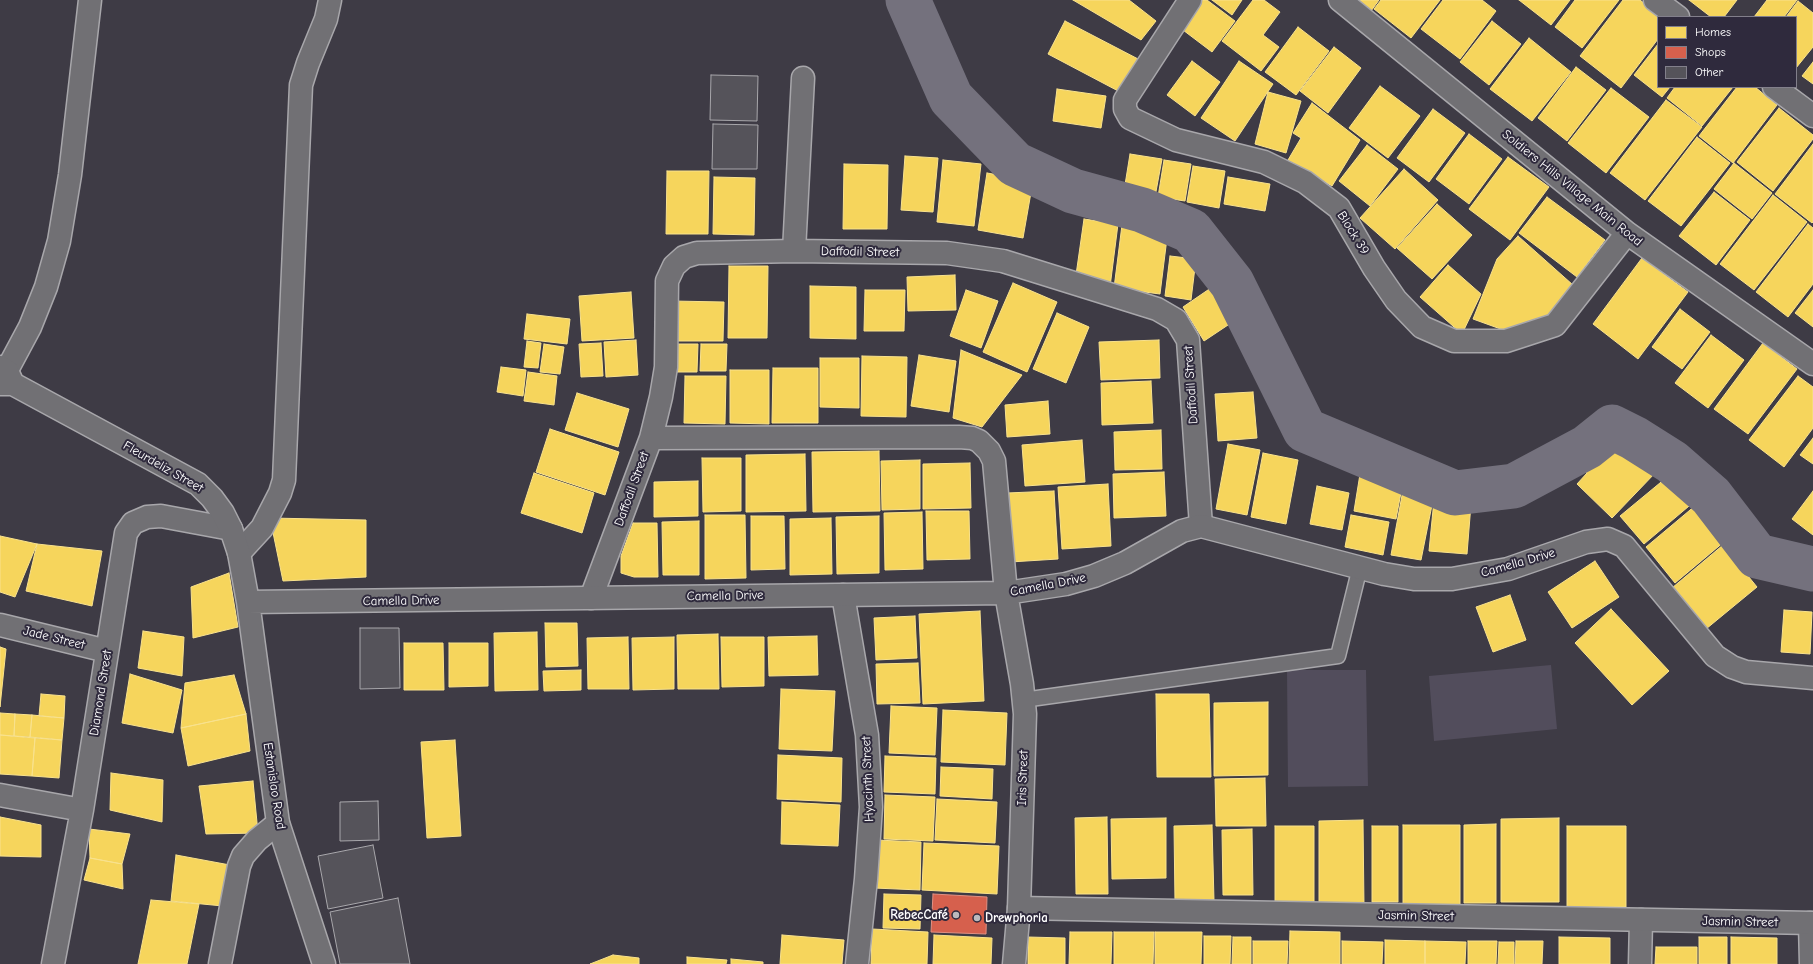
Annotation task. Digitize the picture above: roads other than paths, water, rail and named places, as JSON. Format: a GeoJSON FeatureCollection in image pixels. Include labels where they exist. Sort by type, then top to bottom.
{"type":"FeatureCollection","features":[{"type":"Feature","properties":{"kind":"street"},"geometry":{"type":"LineString","coordinates":[[4,378],[30,327],[46,287],[59,241],[70,175],[90,0]]}},
{"type":"Feature","properties":{"kind":"street"},"geometry":{"type":"LineString","coordinates":[[239,553],[265,523],[280,493],[284,480],[301,85],[308,63],[326,19],[330,0]]}},
{"type":"Feature","properties":{"kind":"street","name":"Block 39"},"geometry":{"type":"LineString","coordinates":[[1190,0],[1125,100],[1125,109],[1130,118],[1176,140],[1264,162],[1305,182],[1339,208],[1374,268],[1396,300],[1422,327],[1454,341],[1506,341],[1555,325],[1627,233]]}},
{"type":"Feature","properties":{"kind":"street","name":"Soldiers Hills Village Main Road"},"geometry":{"type":"LineString","coordinates":[[1340,0],[1627,233],[1813,364]]}},
{"type":"Feature","properties":{"kind":"street"},"geometry":{"type":"LineString","coordinates":[[1655,0],[1677,16]]}},
{"type":"Feature","properties":{"kind":"street"},"geometry":{"type":"LineString","coordinates":[[794,251],[803,78]]}},
{"type":"Feature","properties":{"kind":"street"},"geometry":{"type":"LineString","coordinates":[[1775,88],[1813,116]]}},
{"type":"Feature","properties":{"kind":"street","name":"Daffodil Street"},"geometry":{"type":"LineString","coordinates":[[591,598],[651,438],[661,397],[666,367],[667,281],[674,266],[684,257],[697,253],[794,251],[947,253],[1003,262],[1157,309],[1176,320],[1188,340],[1202,526]]}},
{"type":"Feature","properties":{"kind":"street","name":"Fleurdeliz Street"},"geometry":{"type":"LineString","coordinates":[[4,378],[198,484],[212,498],[223,513],[231,529],[239,553],[248,602]]}},
{"type":"Feature","properties":{"kind":"street","name":"Iris Street"},"geometry":{"type":"LineString","coordinates":[[651,438],[959,437],[972,438],[979,441],[989,451],[994,461],[1006,593],[1025,714],[1019,908],[1014,964]]}},
{"type":"Feature","properties":{"kind":"street","name":"Diamond Street"},"geometry":{"type":"LineString","coordinates":[[53,964],[82,810],[126,533],[133,523],[147,518],[160,516],[231,529]]}},
{"type":"Feature","properties":{"kind":"street","name":"Camella Drive"},"geometry":{"type":"LineString","coordinates":[[248,602],[1006,593],[1066,584],[1094,576],[1125,563],[1182,531],[1202,526],[1384,574],[1414,579],[1452,579],[1508,569],[1586,542],[1608,539],[1624,546],[1715,656],[1732,668],[1746,672],[1813,678]]}},
{"type":"Feature","properties":{"kind":"street","name":"Hyacinth Street"},"geometry":{"type":"LineString","coordinates":[[844,595],[867,735],[871,807],[866,879],[857,964]]}},
{"type":"Feature","properties":{"kind":"street","name":"Estanislao Road"},"geometry":{"type":"LineString","coordinates":[[248,602],[278,823],[324,964]]}},
{"type":"Feature","properties":{"kind":"street","name":"Jade Street"},"geometry":{"type":"LineString","coordinates":[[0,625],[107,651]]}},
{"type":"Feature","properties":{"kind":"street"},"geometry":{"type":"LineString","coordinates":[[0,795],[82,810]]}},
{"type":"Feature","properties":{"kind":"street"},"geometry":{"type":"LineString","coordinates":[[220,964],[239,866],[243,856],[257,840],[278,823]]}},
{"type":"Feature","properties":{"kind":"street","name":"Jasmin Street"},"geometry":{"type":"LineString","coordinates":[[1019,908],[1812,923]]}},
{"type":"Feature","properties":{"kind":"street"},"geometry":{"type":"LineString","coordinates":[[1640,964],[1641,920]]}},
{"type":"Feature","properties":{"kind":"street"},"geometry":{"type":"LineString","coordinates":[[1811,964],[1812,923]]}},
{"type":"Feature","properties":{"kind":"lane"},"geometry":{"type":"LineString","coordinates":[[1023,700],[1338,656],[1360,567]]}},
{"type":"Feature","properties":{"kind":"waterway"},"geometry":{"type":"LineString","coordinates":[[908,0],[951,98],[1015,164],[1073,191],[1142,210],[1191,231],[1232,283],[1305,430],[1455,493],[1514,486],[1587,447],[1612,427],[1634,438],[1672,462],[1711,496],[1757,556],[1813,569]]}},
{"type":"Feature","properties":{"kind":"place","name":"RebecCafé"},"geometry":{"type":"Point","coordinates":[956,915]}},
{"type":"Feature","properties":{"kind":"place","name":"Drewphoria"},"geometry":{"type":"Point","coordinates":[977,918]}}]}
